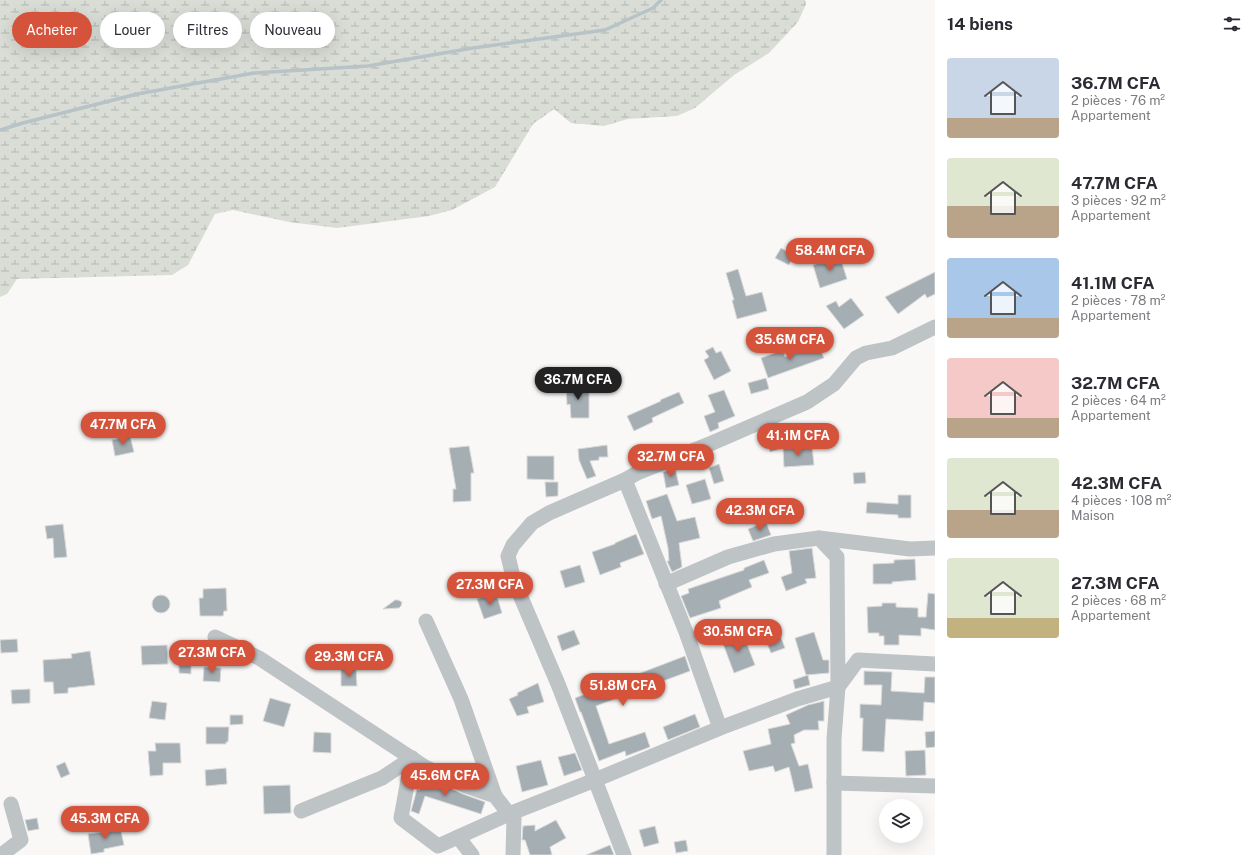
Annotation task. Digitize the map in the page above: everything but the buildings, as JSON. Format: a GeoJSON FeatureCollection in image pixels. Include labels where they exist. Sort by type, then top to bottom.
{"type":"FeatureCollection","features":[{"type":"Feature","properties":{"kind":"street"},"geometry":{"type":"LineString","coordinates":[[624,855],[558,684],[514,580],[508,556],[513,545],[532,523],[549,513],[625,480],[637,473],[808,402],[834,384],[856,358],[866,352],[892,348],[935,327]]}},
{"type":"Feature","properties":{"kind":"street"},"geometry":{"type":"LineString","coordinates":[[625,480],[686,632],[720,728]]}},
{"type":"Feature","properties":{"kind":"street"},"geometry":{"type":"LineString","coordinates":[[666,584],[728,557],[774,544],[819,538],[910,549],[935,548]]}},
{"type":"Feature","properties":{"kind":"street"},"geometry":{"type":"LineString","coordinates":[[819,538],[837,557],[838,687],[834,740],[834,855]]}},
{"type":"Feature","properties":{"kind":"street"},"geometry":{"type":"LineString","coordinates":[[426,621],[461,699],[495,796],[514,818],[513,855]]}},
{"type":"Feature","properties":{"kind":"street"},"geometry":{"type":"LineString","coordinates":[[215,636],[259,658],[425,767],[466,786],[495,796]]}},
{"type":"Feature","properties":{"kind":"street"},"geometry":{"type":"LineString","coordinates":[[412,758],[401,818],[438,846],[509,814],[720,728],[797,699],[838,687],[858,660],[935,664]]}},
{"type":"Feature","properties":{"kind":"street"},"geometry":{"type":"LineString","coordinates":[[301,811],[382,778],[412,758]]}},
{"type":"Feature","properties":{"kind":"street"},"geometry":{"type":"LineString","coordinates":[[834,782],[935,786]]}},
{"type":"Feature","properties":{"kind":"street"},"geometry":{"type":"LineString","coordinates":[[1,855],[21,840],[11,804]]}},
{"type":"Feature","properties":{"kind":"street"},"geometry":{"type":"LineString","coordinates":[[458,837],[472,855]]}},
{"type":"Feature","properties":{"kind":"green space"},"geometry":{"type":"Polygon","coordinates":[[[0,0],[805,0],[806,4],[798,22],[769,53],[734,75],[695,108],[677,116],[628,119],[604,126],[571,123],[554,109],[533,124],[495,187],[452,210],[429,216],[337,228],[289,222],[233,210],[215,214],[188,265],[172,275],[17,279],[7,294],[0,297],[0,0]]]}},
{"type":"Feature","properties":{"kind":"waterway"},"geometry":{"type":"LineString","coordinates":[[0,130],[137,94],[254,73],[368,66],[473,48],[605,30],[653,8],[661,0]]}}]}
